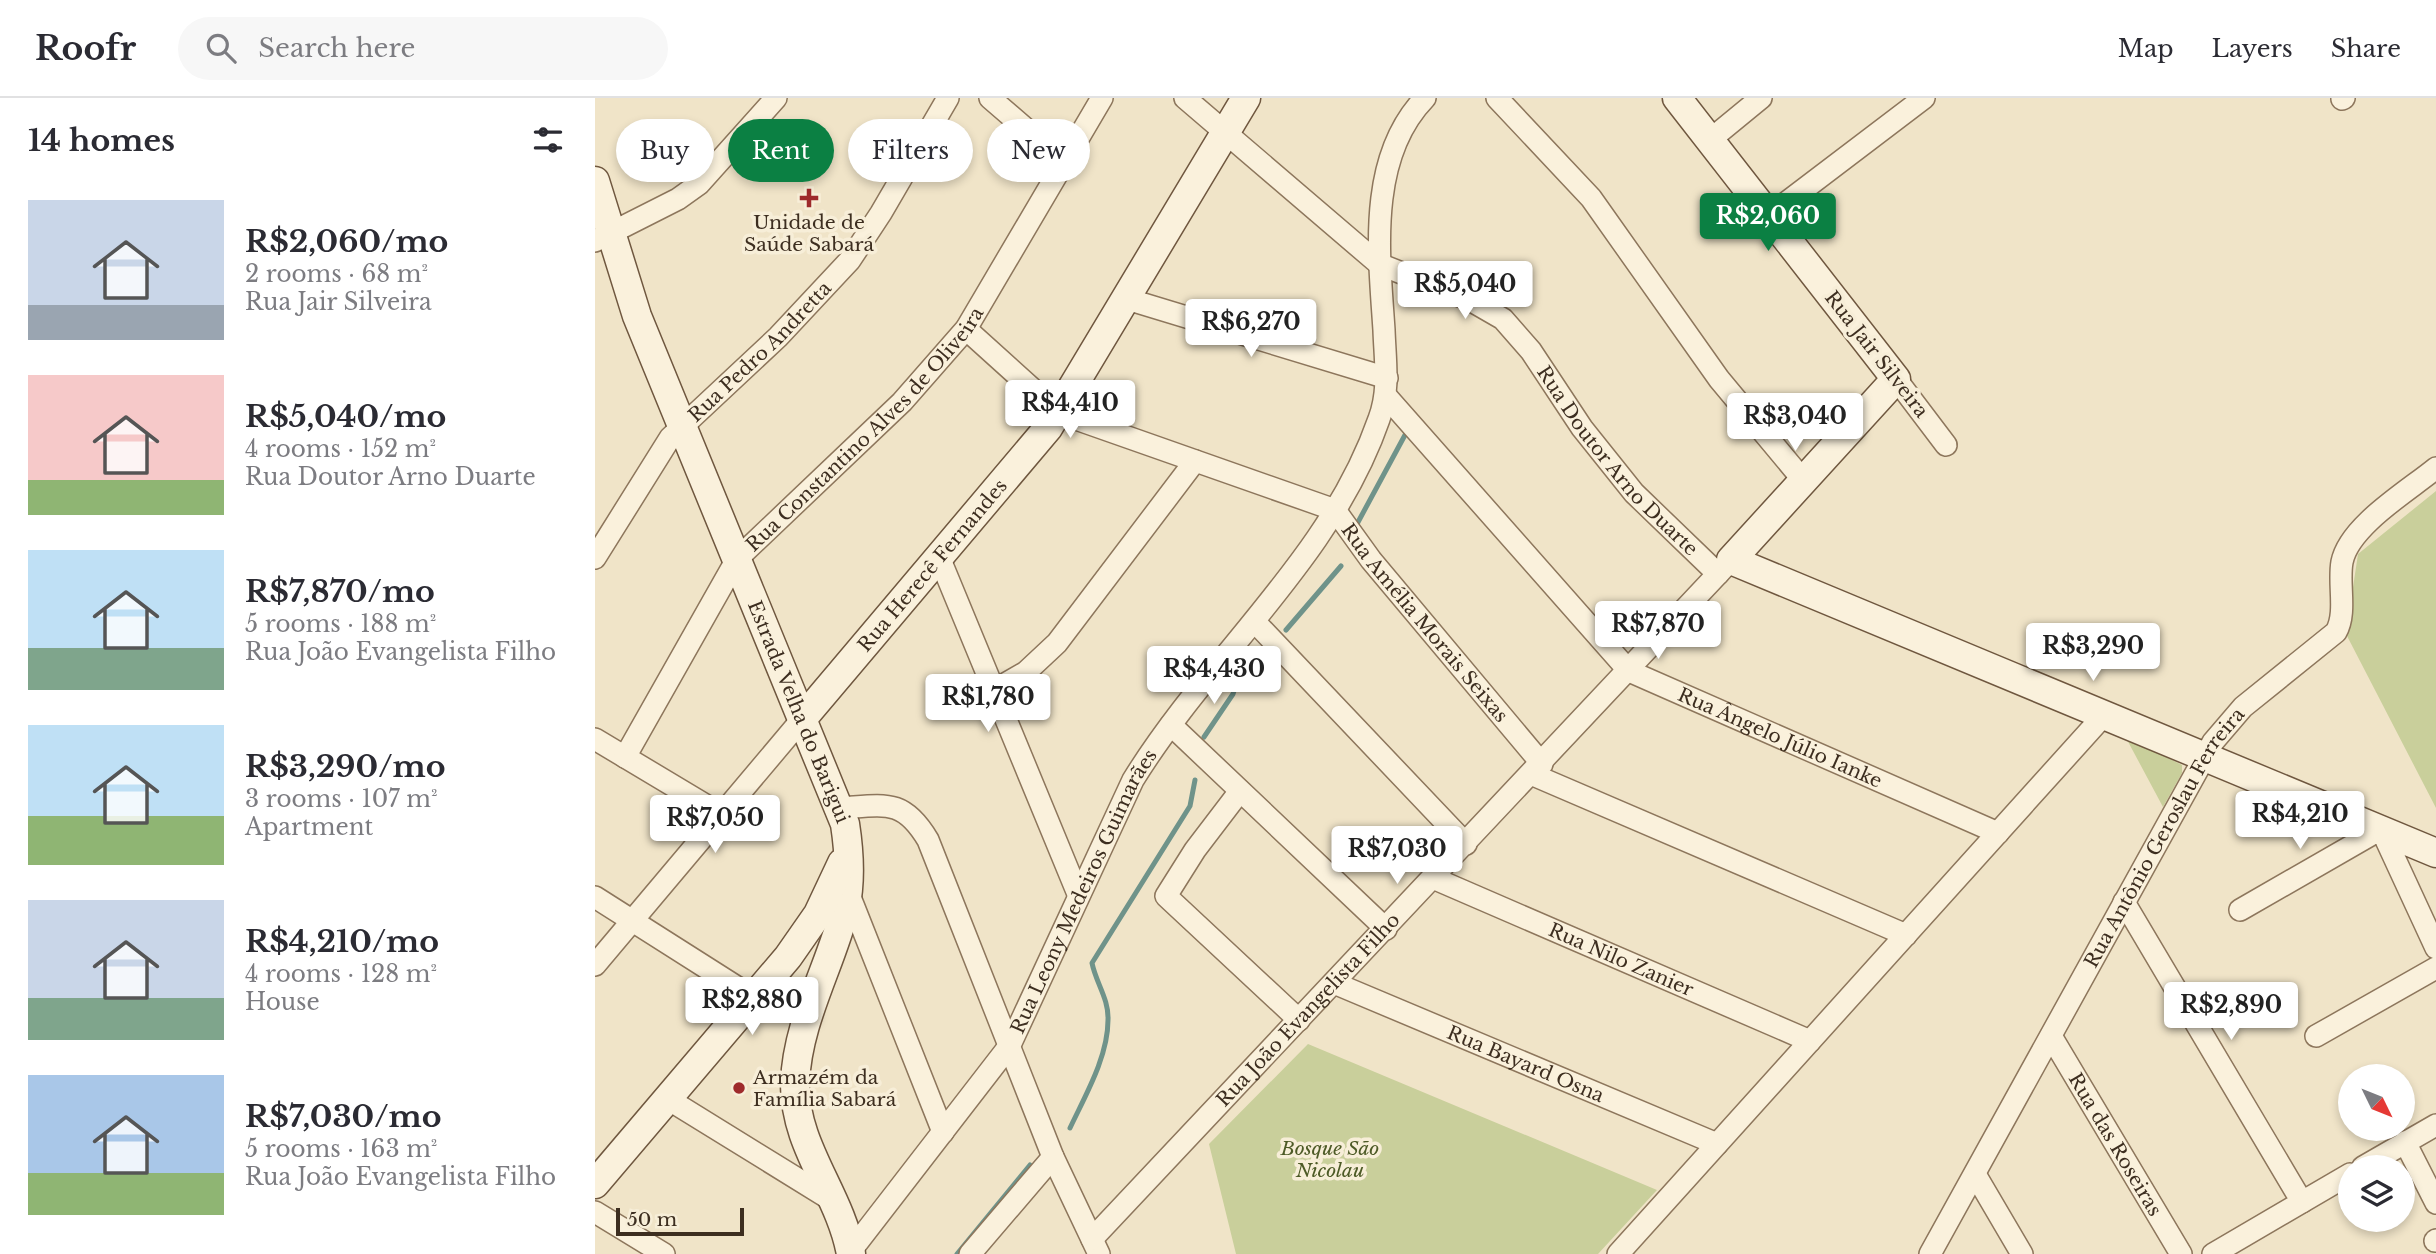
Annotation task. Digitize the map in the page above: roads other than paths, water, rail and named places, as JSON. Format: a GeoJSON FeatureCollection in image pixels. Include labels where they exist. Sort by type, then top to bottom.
{"type":"FeatureCollection","features":[{"type":"Feature","properties":{"kind":"street"},"geometry":{"type":"LineString","coordinates":[[604,236],[678,199],[699,184],[776,98]]}},
{"type":"Feature","properties":{"kind":"street","name":"Rua Pedro Andretta"},"geometry":{"type":"LineString","coordinates":[[595,558],[654,460],[682,425],[778,337],[843,268],[881,213],[948,98]]}},
{"type":"Feature","properties":{"kind":"street"},"geometry":{"type":"LineString","coordinates":[[990,98],[1014,119]]}},
{"type":"Feature","properties":{"kind":"street","name":"Rua Constantino Alves de Oliveira"},"geometry":{"type":"LineString","coordinates":[[1090,119],[1102,98]]}},
{"type":"Feature","properties":{"kind":"street","name":"Rua Doutor Arno Duarte"},"geometry":{"type":"LineString","coordinates":[[1185,98],[1380,264],[1470,300],[1503,319],[1531,351],[1582,428],[1634,493],[1725,566]]}},
{"type":"Feature","properties":{"kind":"street","name":"Rua Herecê Fernandes"},"geometry":{"type":"LineString","coordinates":[[595,965],[1059,413],[1246,98]]}},
{"type":"Feature","properties":{"kind":"street","name":"Rua Leony Medeiros Guimarães"},"geometry":{"type":"LineString","coordinates":[[850,1253],[1010,1045],[1133,780],[1171,725],[1299,565],[1335,510],[1368,447],[1386,387],[1380,217],[1392,152],[1406,121],[1425,98]]}},
{"type":"Feature","properties":{"kind":"street"},"geometry":{"type":"LineString","coordinates":[[1497,98],[1591,198],[1719,379],[1803,480]]}},
{"type":"Feature","properties":{"kind":"street","name":"Rua Jair Silveira"},"geometry":{"type":"LineString","coordinates":[[1677,98],[1947,445]]}},
{"type":"Feature","properties":{"kind":"street"},"geometry":{"type":"LineString","coordinates":[[1711,139],[1761,98]]}},
{"type":"Feature","properties":{"kind":"street"},"geometry":{"type":"LineString","coordinates":[[1770,215],[1924,98]]}},
{"type":"Feature","properties":{"kind":"street","name":"Estrada Velha do Barigui"},"geometry":{"type":"LineString","coordinates":[[595,181],[604,236],[840,808],[847,851],[848,892],[811,1006],[795,1080],[803,1136],[850,1253]]}},
{"type":"Feature","properties":{"kind":"street","name":"Rua Constantino Alves de Oliveira"},"geometry":{"type":"LineString","coordinates":[[625,757],[737,559],[894,411],[966,329],[1052,182]]}},
{"type":"Feature","properties":{"kind":"street"},"geometry":{"type":"LineString","coordinates":[[1127,299],[1386,387]]}},
{"type":"Feature","properties":{"kind":"street","name":"Rua Amélia Morais Seixas"},"geometry":{"type":"LineString","coordinates":[[966,329],[1059,413],[1335,510],[1371,560],[1537,769],[1906,935]]}},
{"type":"Feature","properties":{"kind":"street","name":"Rua João Evangelista Filho"},"geometry":{"type":"LineString","coordinates":[[1096,1247],[1299,1020],[1629,671],[1896,379]]}},
{"type":"Feature","properties":{"kind":"street","name":"Rua Ângelo Júlio Ianke"},"geometry":{"type":"LineString","coordinates":[[1386,387],[1629,671],[1999,832]]}},
{"type":"Feature","properties":{"kind":"street"},"geometry":{"type":"LineString","coordinates":[[993,691],[1025,672],[1056,643],[1195,461]]}},
{"type":"Feature","properties":{"kind":"street","name":"Rua Antônio Geroslau Ferreira"},"geometry":{"type":"LineString","coordinates":[[1930,1254],[2205,756],[2229,720],[2336,632],[2340,621],[2342,561],[2347,547],[2368,523],[2436,468]]}},
{"type":"Feature","properties":{"kind":"street"},"geometry":{"type":"LineString","coordinates":[[939,557],[1078,894]]}},
{"type":"Feature","properties":{"kind":"street"},"geometry":{"type":"LineString","coordinates":[[1725,566],[2105,714],[2436,853]]}},
{"type":"Feature","properties":{"kind":"street"},"geometry":{"type":"LineString","coordinates":[[1255,622],[1466,844]]}},
{"type":"Feature","properties":{"kind":"street"},"geometry":{"type":"LineString","coordinates":[[1618,1254],[2105,714]]}},
{"type":"Feature","properties":{"kind":"street"},"geometry":{"type":"LineString","coordinates":[[1171,725],[1386,929]]}},
{"type":"Feature","properties":{"kind":"street"},"geometry":{"type":"LineString","coordinates":[[595,739],[722,814]]}},
{"type":"Feature","properties":{"kind":"street"},"geometry":{"type":"LineString","coordinates":[[1240,791],[1195,850],[1166,896],[1299,1020]]}},
{"type":"Feature","properties":{"kind":"street"},"geometry":{"type":"LineString","coordinates":[[840,808],[896,806],[907,811],[918,823],[936,858],[1053,1157],[1096,1247]]}},
{"type":"Feature","properties":{"kind":"street"},"geometry":{"type":"LineString","coordinates":[[2240,910],[2381,829]]}},
{"type":"Feature","properties":{"kind":"street"},"geometry":{"type":"LineString","coordinates":[[2381,829],[2436,948]]}},
{"type":"Feature","properties":{"kind":"street"},"geometry":{"type":"LineString","coordinates":[[595,1184],[788,957],[818,914],[847,851]]}},
{"type":"Feature","properties":{"kind":"street","name":"Rua Nilo Zanier"},"geometry":{"type":"LineString","coordinates":[[1433,878],[1810,1041]]}},
{"type":"Feature","properties":{"kind":"street"},"geometry":{"type":"LineString","coordinates":[[848,892],[943,1132]]}},
{"type":"Feature","properties":{"kind":"street"},"geometry":{"type":"LineString","coordinates":[[595,897],[754,998]]}},
{"type":"Feature","properties":{"kind":"street"},"geometry":{"type":"LineString","coordinates":[[2125,902],[2302,1202]]}},
{"type":"Feature","properties":{"kind":"street"},"geometry":{"type":"LineString","coordinates":[[2316,1036],[2436,968]]}},
{"type":"Feature","properties":{"kind":"street","name":"Rua Bayard Osna"},"geometry":{"type":"LineString","coordinates":[[1334,983],[1717,1144]]}},
{"type":"Feature","properties":{"kind":"street","name":"Rua das Roseiras"},"geometry":{"type":"LineString","coordinates":[[2051,1036],[2181,1254]]}},
{"type":"Feature","properties":{"kind":"street"},"geometry":{"type":"LineString","coordinates":[[668,1099],[830,1199]]}},
{"type":"Feature","properties":{"kind":"street"},"geometry":{"type":"LineString","coordinates":[[2383,1155],[2436,1125]]}},
{"type":"Feature","properties":{"kind":"street"},"geometry":{"type":"LineString","coordinates":[[2405,1142],[2436,1203]]}},
{"type":"Feature","properties":{"kind":"street"},"geometry":{"type":"LineString","coordinates":[[970,1254],[1053,1157]]}},
{"type":"Feature","properties":{"kind":"street"},"geometry":{"type":"LineString","coordinates":[[1975,1174],[2022,1254]]}},
{"type":"Feature","properties":{"kind":"street"},"geometry":{"type":"LineString","coordinates":[[2213,1254],[2338,1181]]}},
{"type":"Feature","properties":{"kind":"street"},"geometry":{"type":"LineString","coordinates":[[595,1212],[664,1254]]}},
{"type":"Feature","properties":{"kind":"waterway"},"geometry":{"type":"LineString","coordinates":[[1357,524],[1405,435]]}},
{"type":"Feature","properties":{"kind":"waterway"},"geometry":{"type":"LineString","coordinates":[[1286,630],[1341,566]]}},
{"type":"Feature","properties":{"kind":"waterway"},"geometry":{"type":"LineString","coordinates":[[1204,737],[1233,694],[1241,669],[1258,657]]}},
{"type":"Feature","properties":{"kind":"waterway"},"geometry":{"type":"LineString","coordinates":[[1070,1128],[1095,1076],[1107,1034],[1108,1012],[1092,963],[1190,806],[1195,780]]}},
{"type":"Feature","properties":{"kind":"waterway"},"geometry":{"type":"LineString","coordinates":[[957,1254],[1030,1165]]}},
{"type":"Feature","properties":{"kind":"place","name":"Unidade de Saúde Sabará"},"geometry":{"type":"Point","coordinates":[809,198]}},
{"type":"Feature","properties":{"kind":"place","name":"Armazém da Família Sabará"},"geometry":{"type":"Point","coordinates":[739,1088]}},
{"type":"Feature","properties":{"kind":"park label","name":"Bosque São Nicolau"},"geometry":{"type":"Point","coordinates":[1330,1159]}}]}
